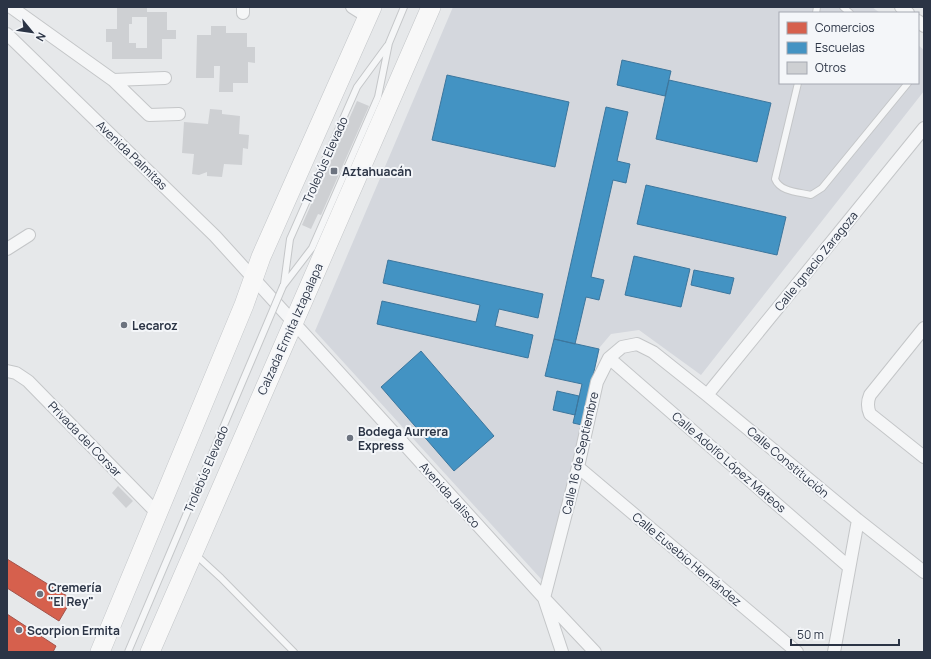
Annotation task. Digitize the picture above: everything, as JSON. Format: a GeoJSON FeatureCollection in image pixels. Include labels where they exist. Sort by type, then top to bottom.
{"type":"FeatureCollection","features":[{"type":"Feature","properties":{"kind":"main road","name":"Calzada Ermita Iztapalapa"},"geometry":{"type":"LineString","coordinates":[[151,652],[431,7]]}},
{"type":"Feature","properties":{"kind":"main road"},"geometry":{"type":"LineString","coordinates":[[100,652],[244,305],[261,257],[370,12]]}},
{"type":"Feature","properties":{"kind":"street"},"geometry":{"type":"LineString","coordinates":[[11,7],[113,80],[149,115],[179,114]]}},
{"type":"Feature","properties":{"kind":"street"},"geometry":{"type":"LineString","coordinates":[[352,7],[370,12]]}},
{"type":"Feature","properties":{"kind":"street","name":"Avenida Palmitas"},"geometry":{"type":"LineString","coordinates":[[7,34],[215,236],[254,279]]}},
{"type":"Feature","properties":{"kind":"street"},"geometry":{"type":"LineString","coordinates":[[113,80],[165,78]]}},
{"type":"Feature","properties":{"kind":"street","name":"Calle Ignacio Zaragoza"},"geometry":{"type":"LineString","coordinates":[[707,395],[924,128]]}},
{"type":"Feature","properties":{"kind":"street"},"geometry":{"type":"LineString","coordinates":[[7,249],[29,235]]}},
{"type":"Feature","properties":{"kind":"street","name":"Avenida Jalisco"},"geometry":{"type":"LineString","coordinates":[[254,279],[544,598],[562,652]]}},
{"type":"Feature","properties":{"kind":"street"},"geometry":{"type":"LineString","coordinates":[[924,328],[870,396],[867,402],[867,409],[870,414],[924,456]]}},
{"type":"Feature","properties":{"kind":"street","name":"Calle 16 de Septiembre"},"geometry":{"type":"LineString","coordinates":[[544,598],[578,467],[597,382],[609,358],[622,347],[637,344],[653,352]]}},
{"type":"Feature","properties":{"kind":"street","name":"Calle Constitución"},"geometry":{"type":"LineString","coordinates":[[653,352],[858,520],[924,572]]}},
{"type":"Feature","properties":{"kind":"street","name":"Calle Adolfo López Mateos"},"geometry":{"type":"LineString","coordinates":[[609,358],[849,567]]}},
{"type":"Feature","properties":{"kind":"street","name":"Privada del Corsar"},"geometry":{"type":"LineString","coordinates":[[7,371],[16,373],[28,381],[158,514]]}},
{"type":"Feature","properties":{"kind":"street","name":"Calle Eusebio Hernández"},"geometry":{"type":"LineString","coordinates":[[578,467],[796,652]]}},
{"type":"Feature","properties":{"kind":"street"},"geometry":{"type":"LineString","coordinates":[[834,652],[858,520]]}},
{"type":"Feature","properties":{"kind":"street"},"geometry":{"type":"LineString","coordinates":[[544,598],[594,652]]}},
{"type":"Feature","properties":{"kind":"lane","name":"Trolebús Elevado"},"geometry":{"type":"LineString","coordinates":[[128,652],[283,286],[312,248],[378,97],[389,43],[404,7]]}},
{"type":"Feature","properties":{"kind":"lane","name":"Trolebús Elevado"},"geometry":{"type":"LineString","coordinates":[[283,286],[290,239],[293,232],[357,88],[389,43]]}},
{"type":"Feature","properties":{"kind":"lane"},"geometry":{"type":"LineString","coordinates":[[798,84],[775,179],[777,184],[782,188],[811,195],[822,188],[907,84]]}},
{"type":"Feature","properties":{"kind":"lane"},"geometry":{"type":"LineString","coordinates":[[193,553],[221,578],[294,652]]}},
{"type":"Feature","properties":{"kind":"shaded area"},"geometry":{"type":"Polygon","coordinates":[[[453,7],[872,7],[879,12],[779,12],[779,84],[919,84],[919,46],[924,50],[924,91],[701,375],[639,330],[611,334],[600,347],[572,469],[542,580],[315,331],[453,7]]]}},
{"type":"Feature","properties":{"kind":"building: Comercios","name":"Cremería \"El Rey\""},"geometry":{"type":"Polygon","coordinates":[[[7,559],[72,599],[59,621],[7,588],[7,559]]]}},
{"type":"Feature","properties":{"kind":"building: Comercios","name":"Scorpion Ermita"},"geometry":{"type":"Polygon","coordinates":[[[7,614],[56,646],[53,652],[7,652],[7,614]]]}},
{"type":"Feature","properties":{"kind":"building: Escuelas"},"geometry":{"type":"Polygon","coordinates":[[[622,60],[671,71],[665,96],[617,85],[622,60]]]}},
{"type":"Feature","properties":{"kind":"building: Escuelas"},"geometry":{"type":"Polygon","coordinates":[[[447,75],[569,102],[555,167],[432,140],[447,75]]]}},
{"type":"Feature","properties":{"kind":"building: Escuelas"},"geometry":{"type":"Polygon","coordinates":[[[669,80],[771,103],[757,162],[656,139],[669,80]]]}},
{"type":"Feature","properties":{"kind":"building: Escuelas"},"geometry":{"type":"Polygon","coordinates":[[[606,107],[628,112],[617,161],[630,164],[626,183],[613,180],[591,277],[604,280],[599,300],[586,297],[575,344],[554,339],[606,107]]]}},
{"type":"Feature","properties":{"kind":"building: Escuelas"},"geometry":{"type":"Polygon","coordinates":[[[646,185],[786,217],[777,255],[637,224],[646,185]]]}},
{"type":"Feature","properties":{"kind":"building: Escuelas"},"geometry":{"type":"Polygon","coordinates":[[[634,256],[690,269],[681,307],[625,295],[634,256]]]}},
{"type":"Feature","properties":{"kind":"building: Escuelas"},"geometry":{"type":"Polygon","coordinates":[[[388,260],[543,294],[538,318],[499,309],[495,326],[533,335],[528,358],[377,324],[382,301],[476,322],[480,305],[383,283],[388,260]]]}},
{"type":"Feature","properties":{"kind":"building: Escuelas"},"geometry":{"type":"Polygon","coordinates":[[[694,270],[734,278],[730,294],[691,285],[694,270]]]}},
{"type":"Feature","properties":{"kind":"building: Escuelas"},"geometry":{"type":"Polygon","coordinates":[[[554,339],[599,349],[582,425],[573,423],[582,384],[545,376],[554,339]]]}},
{"type":"Feature","properties":{"kind":"building: Escuelas"},"geometry":{"type":"Polygon","coordinates":[[[421,351],[494,436],[454,471],[381,387],[421,351]]]}},
{"type":"Feature","properties":{"kind":"building: Escuelas"},"geometry":{"type":"Polygon","coordinates":[[[557,391],[579,396],[575,415],[553,410],[557,391]]]}},
{"type":"Feature","properties":{"kind":"building: Otros"},"geometry":{"type":"Polygon","coordinates":[[[117,7],[147,7],[147,12],[167,12],[167,30],[176,30],[176,39],[162,39],[162,59],[112,59],[112,42],[106,42],[106,29],[117,29],[117,7]],[[132,17],[132,24],[129,24],[129,43],[136,43],[136,48],[147,48],[147,17],[132,17]]]}},
{"type":"Feature","properties":{"kind":"building: Otros"},"geometry":{"type":"Polygon","coordinates":[[[211,26],[226,26],[226,33],[247,33],[247,47],[255,47],[255,63],[248,62],[248,83],[233,83],[233,92],[219,92],[220,66],[214,66],[214,78],[196,78],[197,35],[211,35],[211,26]]]}},
{"type":"Feature","properties":{"kind":"building: Otros"},"geometry":{"type":"Polygon","coordinates":[[[357,101],[369,106],[321,215],[318,214],[311,229],[302,225],[357,101]]]}},
{"type":"Feature","properties":{"kind":"building: Otros"},"geometry":{"type":"Polygon","coordinates":[[[210,109],[222,110],[222,114],[240,116],[239,134],[249,135],[248,149],[243,148],[242,165],[224,164],[222,177],[207,176],[207,172],[199,175],[192,174],[194,154],[182,153],[184,122],[208,124],[210,109]]]}},
{"type":"Feature","properties":{"kind":"building: Otros"},"geometry":{"type":"Polygon","coordinates":[[[118,486],[133,501],[126,508],[112,493],[118,486]]]}},
{"type":"Feature","properties":{"kind":"place","name":"Aztahuacán"},"geometry":{"type":"Point","coordinates":[334,171]}},
{"type":"Feature","properties":{"kind":"place","name":"Lecaroz"},"geometry":{"type":"Point","coordinates":[124,325]}},
{"type":"Feature","properties":{"kind":"place","name":"Bodega Aurrera Express"},"geometry":{"type":"Point","coordinates":[350,438]}},
{"type":"Feature","properties":{"kind":"place","name":"Cremería \"El Rey\""},"geometry":{"type":"Point","coordinates":[40,594]}},
{"type":"Feature","properties":{"kind":"place","name":"Scorpion Ermita"},"geometry":{"type":"Point","coordinates":[19,630]}}]}
